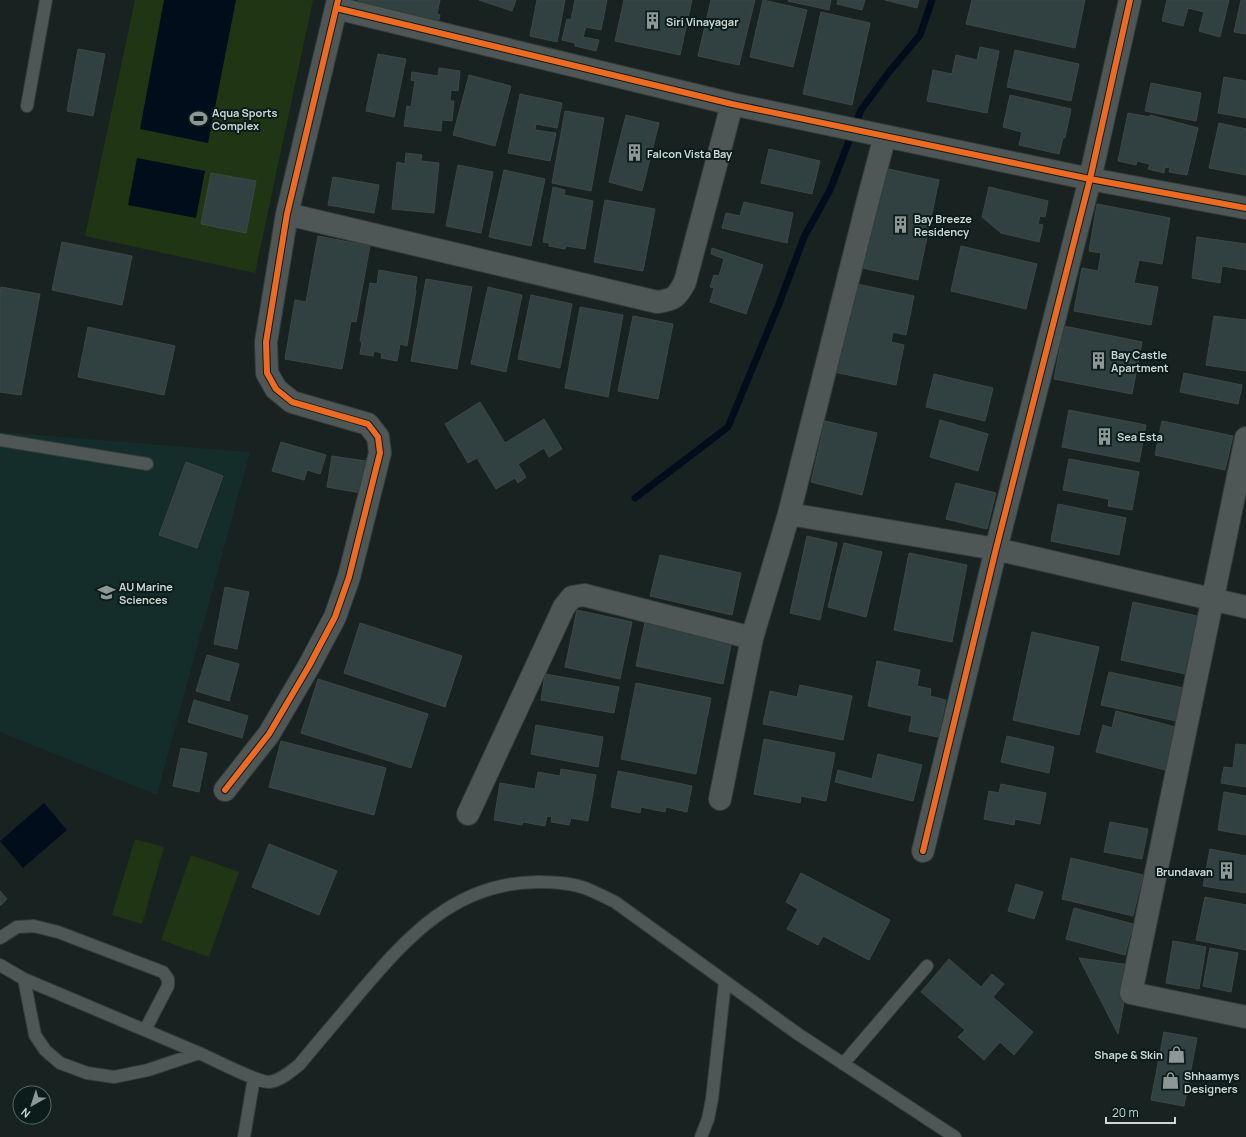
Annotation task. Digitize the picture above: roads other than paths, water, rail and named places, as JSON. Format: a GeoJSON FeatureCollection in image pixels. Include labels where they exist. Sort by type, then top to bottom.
{"type":"FeatureCollection","features":[{"type":"Feature","properties":{"kind":"street"},"geometry":{"type":"LineString","coordinates":[[923,851],[996,549],[1090,179],[1130,0]]}},
{"type":"Feature","properties":{"kind":"street"},"geometry":{"type":"LineString","coordinates":[[224,790],[269,734],[309,666],[335,617],[349,577],[380,453],[378,437],[368,424],[292,402],[276,389],[267,373],[266,342],[287,214],[337,4],[732,104],[1090,179],[1246,208]]}},
{"type":"Feature","properties":{"kind":"street"},"geometry":{"type":"LineString","coordinates":[[287,214],[657,302],[670,300],[679,292],[685,282],[732,104]]}},
{"type":"Feature","properties":{"kind":"street"},"geometry":{"type":"LineString","coordinates":[[720,799],[752,638],[789,514],[866,208],[866,132]]}},
{"type":"Feature","properties":{"kind":"street"},"geometry":{"type":"LineString","coordinates":[[1246,438],[1131,993],[1246,1018]]}},
{"type":"Feature","properties":{"kind":"street"},"geometry":{"type":"LineString","coordinates":[[789,514],[996,549],[1246,607]]}},
{"type":"Feature","properties":{"kind":"street"},"geometry":{"type":"LineString","coordinates":[[468,814],[564,607],[572,597],[584,595],[752,638]]}},
{"type":"Feature","properties":{"kind":"lane"},"geometry":{"type":"LineString","coordinates":[[27,106],[46,0]]}},
{"type":"Feature","properties":{"kind":"lane"},"geometry":{"type":"LineString","coordinates":[[0,440],[147,464]]}},
{"type":"Feature","properties":{"kind":"lane"},"geometry":{"type":"LineString","coordinates":[[0,965],[24,979],[199,1053],[254,1078],[269,1082],[282,1078],[299,1065],[388,960],[422,926],[453,904],[488,889],[520,882],[552,882],[584,888],[615,902],[798,1034],[955,1137]]}},
{"type":"Feature","properties":{"kind":"lane"},"geometry":{"type":"LineString","coordinates":[[0,938],[17,928],[34,926],[58,932],[163,972],[168,979],[168,986],[145,1030]]}},
{"type":"Feature","properties":{"kind":"lane"},"geometry":{"type":"LineString","coordinates":[[843,1064],[927,966]]}},
{"type":"Feature","properties":{"kind":"lane"},"geometry":{"type":"LineString","coordinates":[[24,979],[36,1035],[45,1050],[60,1063],[86,1073],[114,1076],[148,1070],[199,1053]]}},
{"type":"Feature","properties":{"kind":"lane"},"geometry":{"type":"LineString","coordinates":[[701,1137],[708,1119],[712,1098],[725,982]]}},
{"type":"Feature","properties":{"kind":"lane"},"geometry":{"type":"LineString","coordinates":[[244,1137],[254,1078]]}},
{"type":"Feature","properties":{"kind":"waterway"},"geometry":{"type":"LineString","coordinates":[[635,498],[728,427],[779,304],[804,237],[830,190],[861,110],[889,72],[920,35],[932,0]]}},
{"type":"Feature","properties":{"kind":"place","name":"Siri Vinayagar"},"geometry":{"type":"Point","coordinates":[653,21]}},
{"type":"Feature","properties":{"kind":"place","name":"Aqua Sports Complex"},"geometry":{"type":"Point","coordinates":[199,118]}},
{"type":"Feature","properties":{"kind":"place","name":"Falcon Vista Bay"},"geometry":{"type":"Point","coordinates":[634,153]}},
{"type":"Feature","properties":{"kind":"place","name":"Bay Breeze Residency"},"geometry":{"type":"Point","coordinates":[901,224]}},
{"type":"Feature","properties":{"kind":"place","name":"Bay Castle Apartment"},"geometry":{"type":"Point","coordinates":[1098,360]}},
{"type":"Feature","properties":{"kind":"place","name":"Sea Esta"},"geometry":{"type":"Point","coordinates":[1104,436]}},
{"type":"Feature","properties":{"kind":"place","name":"AU Marine Sciences"},"geometry":{"type":"Point","coordinates":[106,592]}},
{"type":"Feature","properties":{"kind":"place","name":"Brundavan"},"geometry":{"type":"Point","coordinates":[1226,871]}},
{"type":"Feature","properties":{"kind":"place","name":"Shape & Skin"},"geometry":{"type":"Point","coordinates":[1176,1054]}},
{"type":"Feature","properties":{"kind":"place","name":"Shhaamys Designers"},"geometry":{"type":"Point","coordinates":[1171,1081]}}]}
